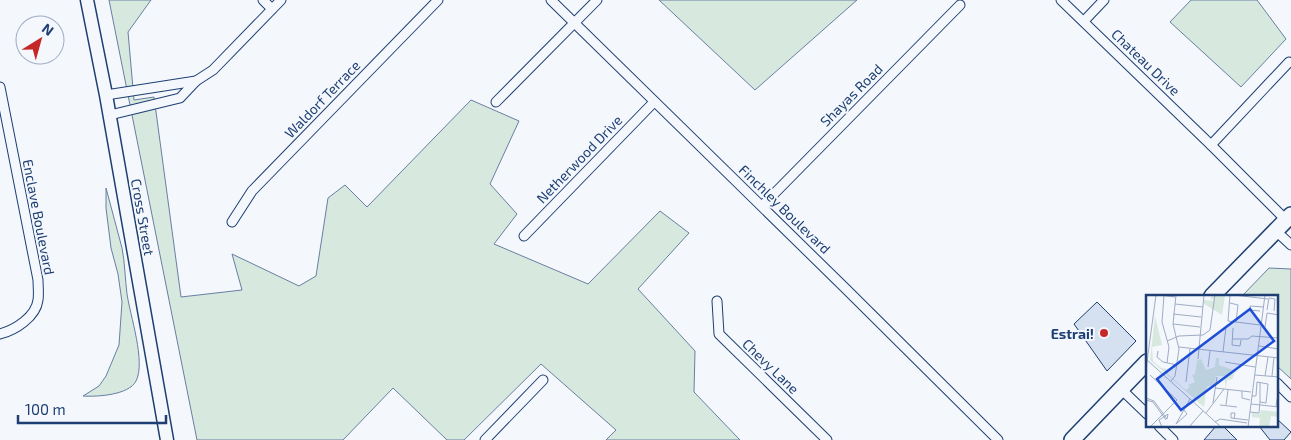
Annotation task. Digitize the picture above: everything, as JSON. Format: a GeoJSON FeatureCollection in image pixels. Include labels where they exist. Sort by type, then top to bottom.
{"type":"FeatureCollection","features":[{"type":"Feature","properties":{"kind":"highway"},"geometry":{"type":"LineString","coordinates":[[1213,295],[1284,222]]}},
{"type":"Feature","properties":{"kind":"highway"},"geometry":{"type":"LineString","coordinates":[[1072,440],[1146,363]]}},
{"type":"Feature","properties":{"kind":"main road","name":"Cross Street"},"geometry":{"type":"LineString","coordinates":[[87,0],[110,115],[167,440]]}},
{"type":"Feature","properties":{"kind":"street"},"geometry":{"type":"LineString","coordinates":[[263,0],[272,9]]}},
{"type":"Feature","properties":{"kind":"street"},"geometry":{"type":"LineString","coordinates":[[110,115],[180,98],[196,81],[213,70],[281,0]]}},
{"type":"Feature","properties":{"kind":"street","name":"Waldorf Terrace"},"geometry":{"type":"LineString","coordinates":[[232,222],[252,191],[438,0]]}},
{"type":"Feature","properties":{"kind":"street","name":"Finchley Boulevard"},"geometry":{"type":"LineString","coordinates":[[551,0],[998,440]]}},
{"type":"Feature","properties":{"kind":"street"},"geometry":{"type":"LineString","coordinates":[[496,102],[597,0]]}},
{"type":"Feature","properties":{"kind":"street","name":"Chateau Drive"},"geometry":{"type":"LineString","coordinates":[[1062,0],[1211,145],[1284,222],[1291,245]]}},
{"type":"Feature","properties":{"kind":"street"},"geometry":{"type":"LineString","coordinates":[[1084,21],[1104,0]]}},
{"type":"Feature","properties":{"kind":"street","name":"Shayas Road"},"geometry":{"type":"LineString","coordinates":[[762,206],[960,5]]}},
{"type":"Feature","properties":{"kind":"street"},"geometry":{"type":"LineString","coordinates":[[1211,145],[1289,62]]}},
{"type":"Feature","properties":{"kind":"street"},"geometry":{"type":"LineString","coordinates":[[106,95],[196,81]]}},
{"type":"Feature","properties":{"kind":"street","name":"Enclave Boulevard"},"geometry":{"type":"LineString","coordinates":[[0,87],[38,280],[38,302],[28,319],[6,333],[0,334]]}},
{"type":"Feature","properties":{"kind":"street","name":"Netherwood Drive"},"geometry":{"type":"LineString","coordinates":[[524,236],[654,102]]}},
{"type":"Feature","properties":{"kind":"street","name":"Chevy Lane"},"geometry":{"type":"LineString","coordinates":[[717,301],[719,334],[827,440]]}},
{"type":"Feature","properties":{"kind":"street"},"geometry":{"type":"LineString","coordinates":[[485,440],[543,380]]}},
{"type":"Feature","properties":{"kind":"street"},"geometry":{"type":"LineString","coordinates":[[1278,384],[1291,396]]}},
{"type":"Feature","properties":{"kind":"street"},"geometry":{"type":"LineString","coordinates":[[1121,389],[1146,413]]}},
{"type":"Feature","properties":{"kind":"street"},"geometry":{"type":"LineString","coordinates":[[1161,428],[1173,440]]}},
{"type":"Feature","properties":{"kind":"shaded area"},"geometry":{"type":"Polygon","coordinates":[[[109,0],[151,0],[128,32],[134,100],[154,97],[181,297],[242,290],[232,254],[299,286],[316,276],[328,198],[345,185],[367,207],[471,100],[519,121],[490,184],[517,214],[494,244],[588,284],[660,211],[689,233],[638,289],[695,351],[694,392],[740,440],[606,440],[616,430],[541,364],[464,440],[447,440],[393,388],[343,440],[197,440],[109,0]]]}},
{"type":"Feature","properties":{"kind":"shaded area"},"geometry":{"type":"Polygon","coordinates":[[[659,0],[857,0],[755,90],[659,0]]]}},
{"type":"Feature","properties":{"kind":"shaded area"},"geometry":{"type":"Polygon","coordinates":[[[1191,0],[1257,0],[1286,39],[1241,87],[1170,22],[1191,0]]]}},
{"type":"Feature","properties":{"kind":"shaded area"},"geometry":{"type":"Polygon","coordinates":[[[106,188],[124,259],[127,294],[138,351],[139,373],[132,386],[120,392],[83,396],[99,386],[106,376],[119,345],[122,302],[118,274],[111,248],[106,208],[106,188]]]}},
{"type":"Feature","properties":{"kind":"shaded area"},"geometry":{"type":"Polygon","coordinates":[[[1269,268],[1291,269],[1291,379],[1278,367],[1278,295],[1243,295],[1269,268]]]}},
{"type":"Feature","properties":{"kind":"building","name":"Estrai!"},"geometry":{"type":"Polygon","coordinates":[[[1097,302],[1136,341],[1107,371],[1074,324],[1097,302]]]}},
{"type":"Feature","properties":{"kind":"building"},"geometry":{"type":"Polygon","coordinates":[[[1278,420],[1291,432],[1284,440],[1270,440],[1261,428],[1278,428],[1278,420]]]}},
{"type":"Feature","properties":{"kind":"building"},"geometry":{"type":"Polygon","coordinates":[[[1214,428],[1225,428],[1237,440],[1204,440],[1214,428]]]}},
{"type":"Feature","properties":{"kind":"place","name":"Estrai!"},"geometry":{"type":"Point","coordinates":[1104,333]}}]}
